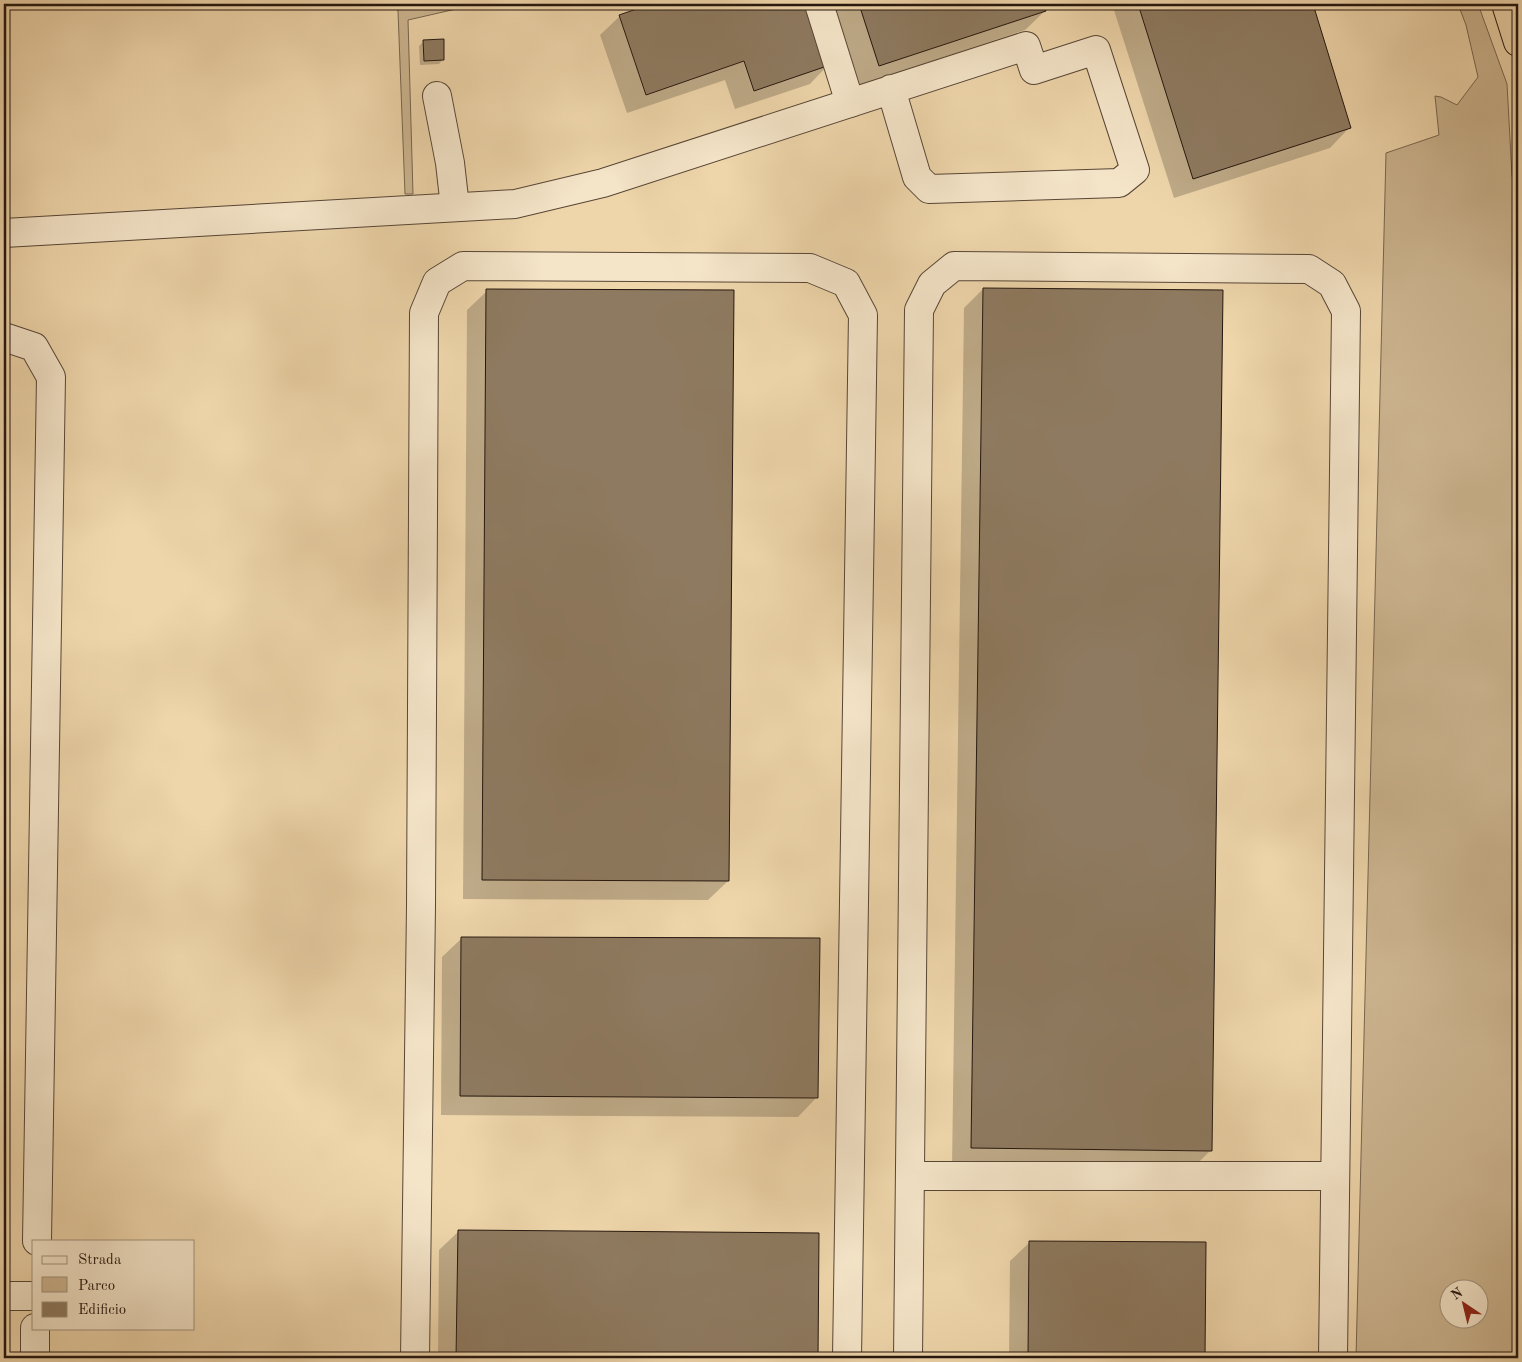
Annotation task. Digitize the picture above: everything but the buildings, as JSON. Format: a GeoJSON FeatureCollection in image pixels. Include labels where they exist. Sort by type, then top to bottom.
{"type":"FeatureCollection","features":[{"type":"Feature","properties":{"kind":"highway"},"geometry":{"type":"LineString","coordinates":[[1506,4],[1518,42]]}},
{"type":"Feature","properties":{"kind":"street"},"geometry":{"type":"LineString","coordinates":[[818,4],[850,103]]}},
{"type":"Feature","properties":{"kind":"street"},"geometry":{"type":"LineString","coordinates":[[4,233],[514,204],[603,183],[891,89],[1026,46],[1034,70],[1096,50],[1135,170],[1119,183],[929,189],[917,177],[891,89]]}},
{"type":"Feature","properties":{"kind":"street"},"geometry":{"type":"LineString","coordinates":[[437,96],[450,163],[455,207]]}},
{"type":"Feature","properties":{"kind":"street"},"geometry":{"type":"LineString","coordinates":[[415,1358],[421,906],[424,313],[437,282],[463,266],[483,266],[810,268],[846,283],[863,315],[847,1358]]}},
{"type":"Feature","properties":{"kind":"street"},"geometry":{"type":"LineString","coordinates":[[908,1358],[919,310],[932,284],[954,266],[1309,269],[1332,284],[1346,311],[1333,1358]]}},
{"type":"Feature","properties":{"kind":"street"},"geometry":{"type":"LineString","coordinates":[[4,337],[34,347],[51,377],[37,1240]]}},
{"type":"Feature","properties":{"kind":"street"},"geometry":{"type":"LineString","coordinates":[[910,1176],[1335,1176]]}},
{"type":"Feature","properties":{"kind":"street"},"geometry":{"type":"LineString","coordinates":[[4,1296],[32,1296]]}},
{"type":"Feature","properties":{"kind":"street"},"geometry":{"type":"LineString","coordinates":[[35,1330],[35,1358]]}},
{"type":"Feature","properties":{"kind":"green space"},"geometry":{"type":"Polygon","coordinates":[[[393,4],[478,4],[408,20],[413,194],[405,194],[398,11],[393,4]]]}},
{"type":"Feature","properties":{"kind":"green space"},"geometry":{"type":"Polygon","coordinates":[[[1458,4],[1478,4],[1507,84],[1512,176],[1518,194],[1518,1358],[1356,1358],[1386,153],[1439,135],[1435,96],[1457,105],[1478,77],[1466,25],[1458,4]]]}}]}
